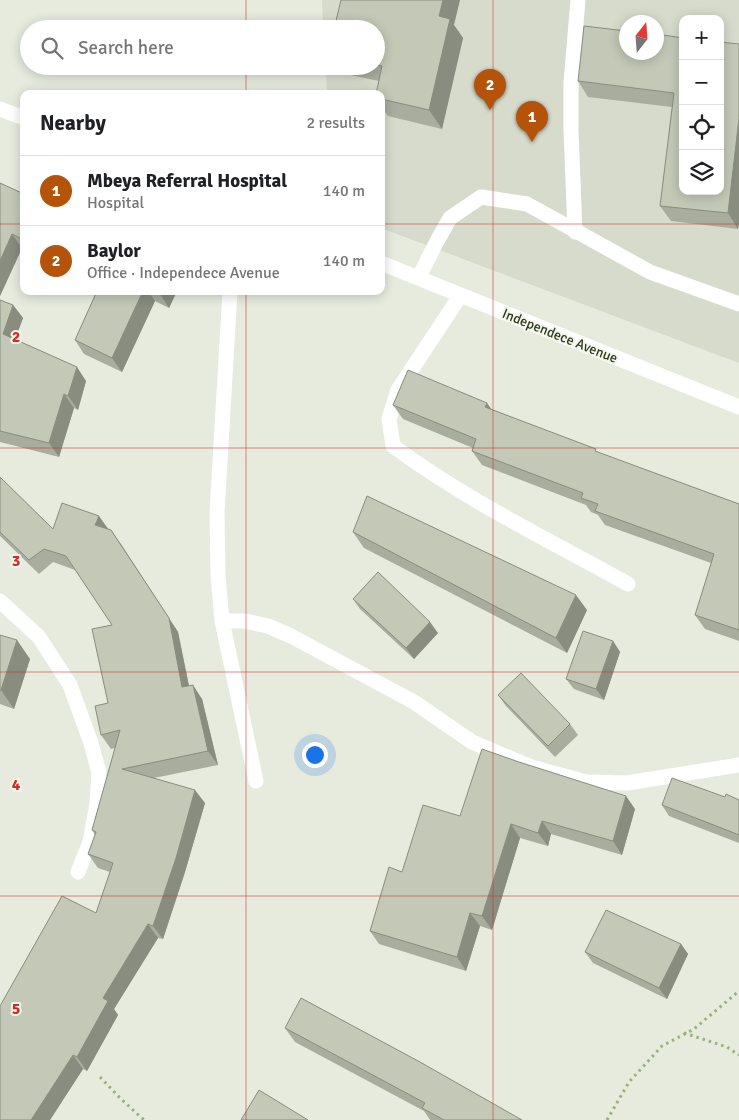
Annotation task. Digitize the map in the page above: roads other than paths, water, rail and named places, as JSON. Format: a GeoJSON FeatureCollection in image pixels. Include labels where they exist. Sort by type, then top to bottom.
{"type":"FeatureCollection","features":[{"type":"Feature","properties":{"kind":"street"},"geometry":{"type":"LineString","coordinates":[[575,232],[571,83],[578,0]]}},
{"type":"Feature","properties":{"kind":"street"},"geometry":{"type":"LineString","coordinates":[[0,109],[20,116]]}},
{"type":"Feature","properties":{"kind":"street"},"geometry":{"type":"LineString","coordinates":[[419,278],[450,218],[481,197],[527,204],[650,272],[739,304]]}},
{"type":"Feature","properties":{"kind":"street","name":"Independece Avenue"},"geometry":{"type":"LineString","coordinates":[[385,265],[739,407]]}},
{"type":"Feature","properties":{"kind":"street"},"geometry":{"type":"LineString","coordinates":[[230,295],[217,513],[218,575],[222,621],[256,781]]}},
{"type":"Feature","properties":{"kind":"street"},"geometry":{"type":"LineString","coordinates":[[460,296],[398,390],[388,419],[393,446],[426,471],[481,504],[628,584]]}},
{"type":"Feature","properties":{"kind":"street"},"geometry":{"type":"LineString","coordinates":[[0,601],[39,637],[70,684],[91,743],[99,773],[97,803],[90,842],[78,872]]}},
{"type":"Feature","properties":{"kind":"street"},"geometry":{"type":"LineString","coordinates":[[222,621],[245,621],[268,626],[291,636],[414,702],[472,742],[531,767],[586,782],[627,783],[739,765]]}},
{"type":"Feature","properties":{"kind":"place","name":"Baylor"},"geometry":{"type":"Point","coordinates":[490,110]}},
{"type":"Feature","properties":{"kind":"place","name":"Mbeya Referral Hospital"},"geometry":{"type":"Point","coordinates":[532,142]}}]}
